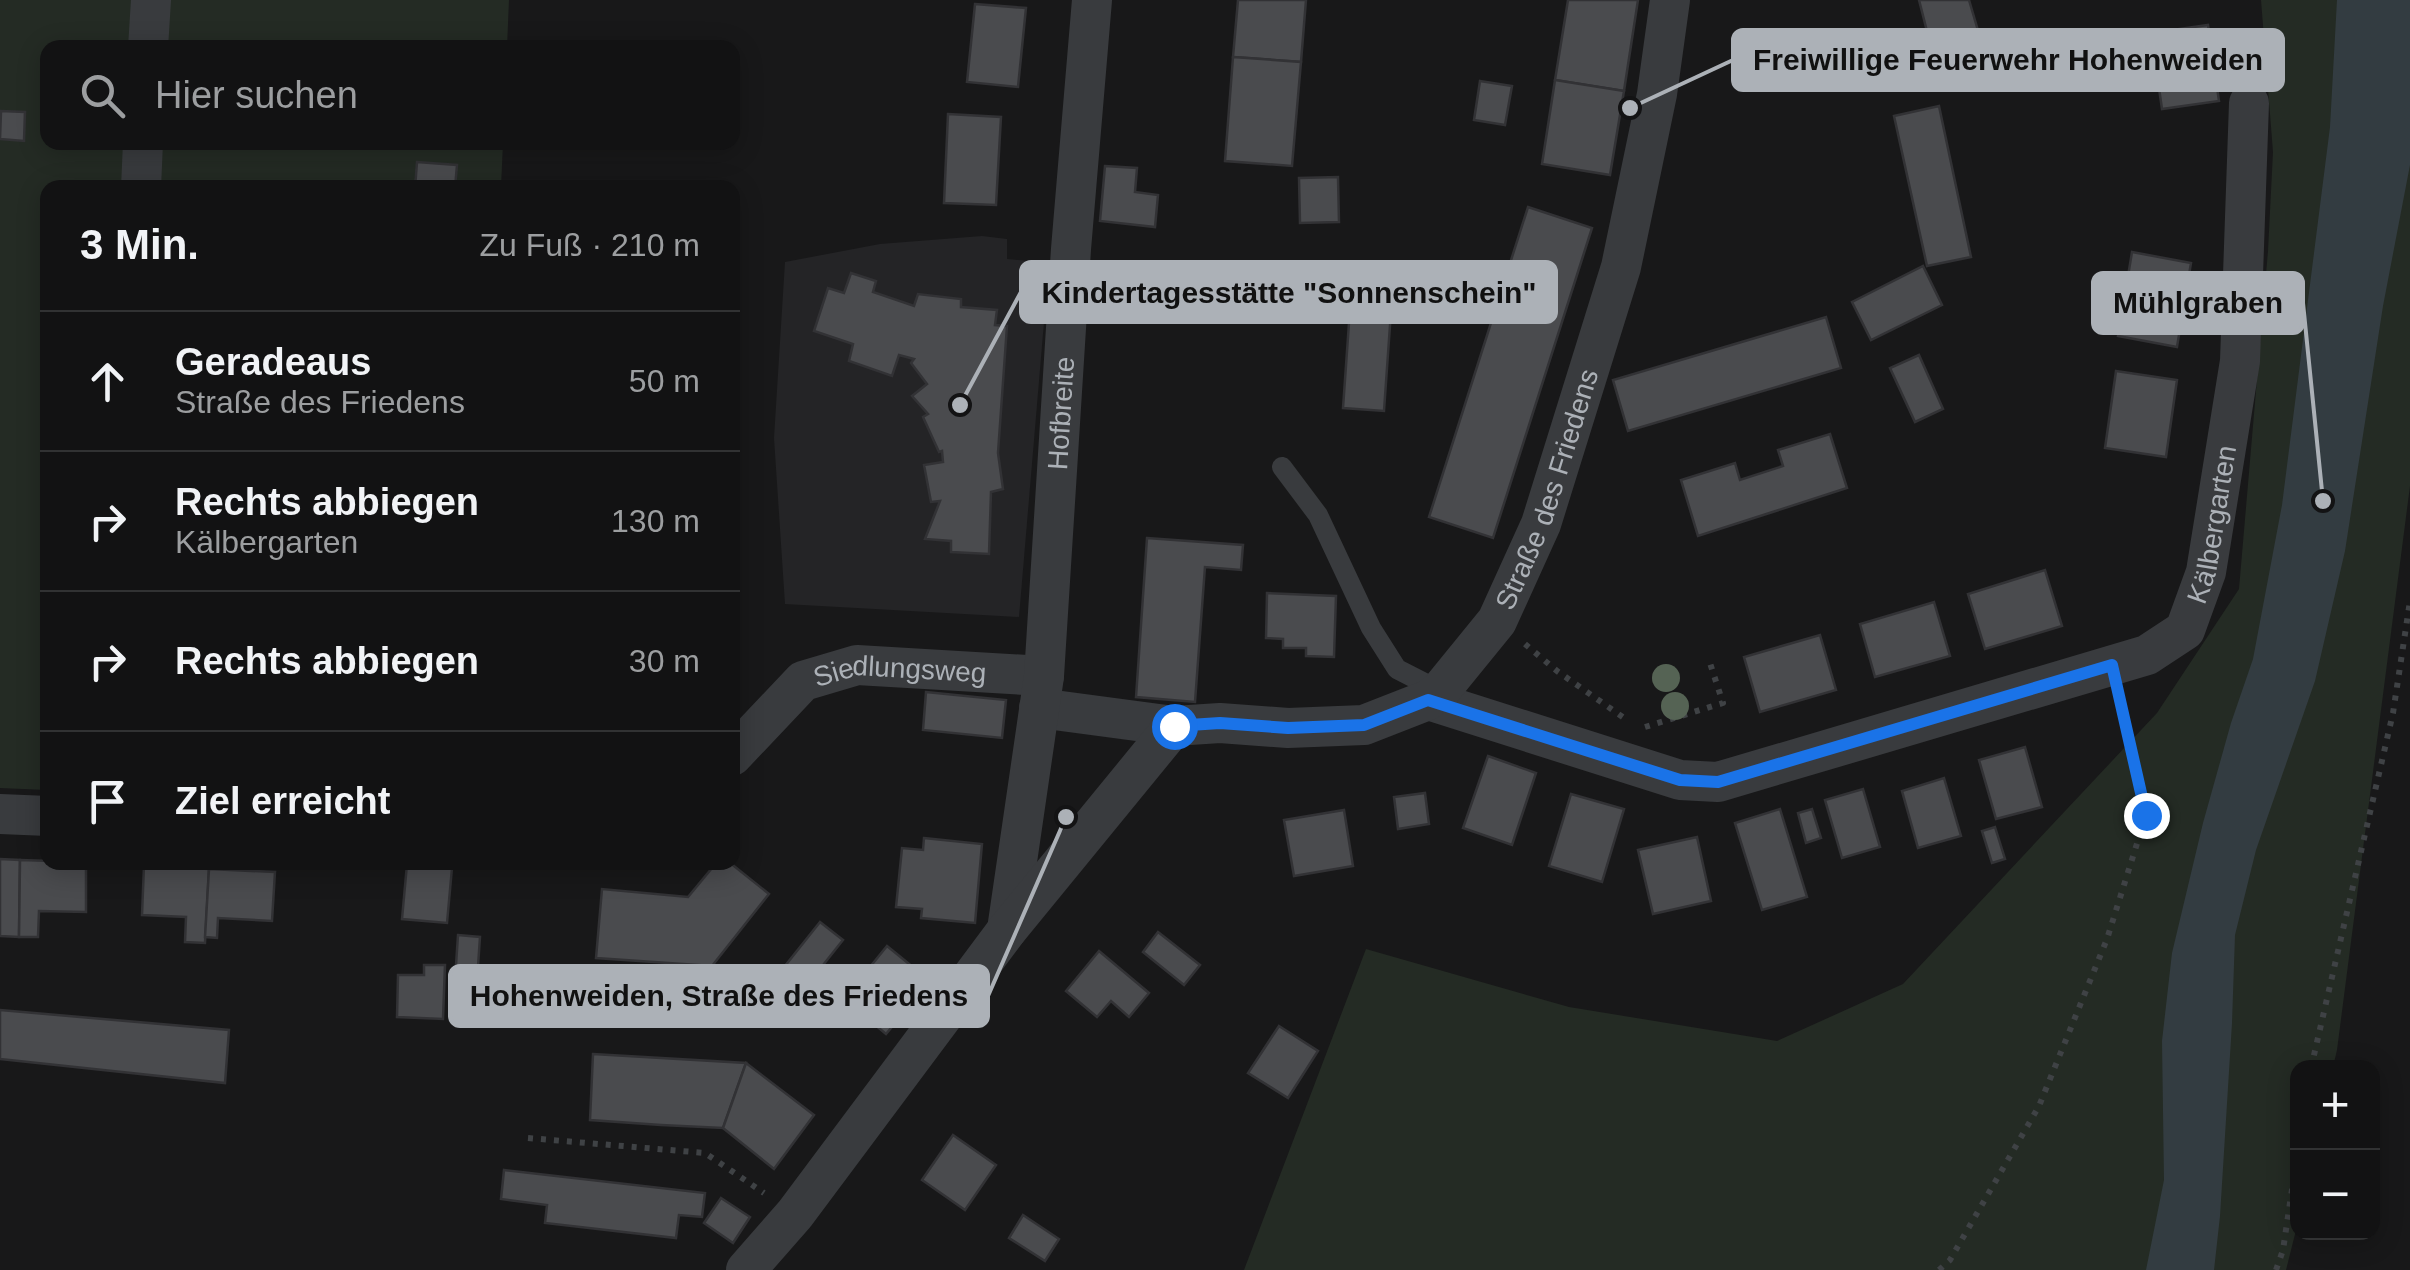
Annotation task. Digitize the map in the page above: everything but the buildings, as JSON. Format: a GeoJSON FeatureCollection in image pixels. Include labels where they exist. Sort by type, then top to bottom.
{"type":"FeatureCollection","features":[{"type":"Feature","properties":{"kind":"street"},"geometry":{"type":"LineString","coordinates":[[148,40],[151,0]]}},
{"type":"Feature","properties":{"kind":"street","name":"Hofbreite"},"geometry":{"type":"LineString","coordinates":[[1041,692],[1092,0]]}},
{"type":"Feature","properties":{"kind":"street","name":"Straße des Friedens"},"geometry":{"type":"LineString","coordinates":[[1041,692],[1174,726],[1220,723],[1288,728],[1364,725],[1434,696],[1497,621],[1542,524],[1621,267],[1657,94],[1670,0]]}},
{"type":"Feature","properties":{"kind":"street","name":"Kälbergarten"},"geometry":{"type":"LineString","coordinates":[[1434,696],[1680,780],[1718,782],[2147,655],[2185,630],[2206,572],[2240,360],[2249,103]]}},
{"type":"Feature","properties":{"kind":"street"},"geometry":{"type":"LineString","coordinates":[[141,180],[143,150]]}},
{"type":"Feature","properties":{"kind":"street","name":"Siedlungsweg"},"geometry":{"type":"LineString","coordinates":[[740,747],[802,681],[857,665],[1041,692]]}},
{"type":"Feature","properties":{"kind":"street"},"geometry":{"type":"LineString","coordinates":[[1007,930],[1041,692]]}},
{"type":"Feature","properties":{"kind":"street"},"geometry":{"type":"LineString","coordinates":[[746,1270],[795,1214],[1007,930],[1174,726]]}},
{"type":"Feature","properties":{"kind":"street"},"geometry":{"type":"LineString","coordinates":[[0,814],[40,816]]}},
{"type":"Feature","properties":{"kind":"lane"},"geometry":{"type":"LineString","coordinates":[[1282,467],[1318,515],[1371,628],[1397,669],[1434,696]]}},
{"type":"Feature","properties":{"kind":"path"},"geometry":{"type":"LineString","coordinates":[[2313,1060],[2393,713],[2410,602]]}},
{"type":"Feature","properties":{"kind":"path"},"geometry":{"type":"LineString","coordinates":[[1638,729],[1723,703],[1709,660]]}},
{"type":"Feature","properties":{"kind":"path"},"geometry":{"type":"LineString","coordinates":[[1938,1270],[1950,1260],[2039,1106],[2106,939],[2146,815],[2112,665]]}},
{"type":"Feature","properties":{"kind":"path"},"geometry":{"type":"LineString","coordinates":[[528,1138],[706,1153],[795,1214]]}},
{"type":"Feature","properties":{"kind":"path"},"geometry":{"type":"LineString","coordinates":[[2276,1270],[2298,1150]]}},
{"type":"Feature","properties":{"kind":"shaded area"},"geometry":{"type":"Polygon","coordinates":[[[0,0],[509,0],[507,40],[40,40],[40,150],[503,150],[501,180],[40,180],[40,790],[0,788],[0,0]]]}},
{"type":"Feature","properties":{"kind":"shaded area"},"geometry":{"type":"Polygon","coordinates":[[[2261,0],[2410,0],[2410,486],[2337,1050],[2335,1060],[2290,1060],[2290,1240],[2294,1240],[2286,1270],[1244,1270],[1366,949],[1569,1007],[1777,1041],[1903,984],[2157,713],[2239,589],[2273,152],[2261,0]]]}},
{"type":"Feature","properties":{"kind":"shaded area"},"geometry":{"type":"Polygon","coordinates":[[[2337,0],[2410,0],[2410,165],[2383,306],[2345,551],[2315,681],[2256,850],[2235,935],[2214,1270],[2146,1270],[2164,1180],[2162,1041],[2172,953],[2203,823],[2253,659],[2282,505],[2330,127],[2337,0]]]}},
{"type":"Feature","properties":{"kind":"shaded area"},"geometry":{"type":"Polygon","coordinates":[[[982,236],[1007,239],[1007,259],[1049,263],[1019,617],[785,604],[774,438],[785,262],[880,244],[982,236]]]}},
{"type":"Feature","properties":{"kind":"place","name":"Freiwillige Feuerwehr Hohenweiden"},"geometry":{"type":"Point","coordinates":[1630,108]}},
{"type":"Feature","properties":{"kind":"place","name":"Kindertagesstätte \"Sonnenschein\""},"geometry":{"type":"Point","coordinates":[960,405]}},
{"type":"Feature","properties":{"kind":"place","name":"Mühlgraben"},"geometry":{"type":"Point","coordinates":[2323,501]}},
{"type":"Feature","properties":{"kind":"place","name":"Hohenweiden, Straße des Friedens"},"geometry":{"type":"Point","coordinates":[1066,817]}},
{"type":"Feature","properties":{"kind":"route"},"geometry":{"type":"LineString","coordinates":[[1174,726],[1364,725],[1428,700],[1680,780],[1718,782],[2112,665],[2146,815]]}}]}
